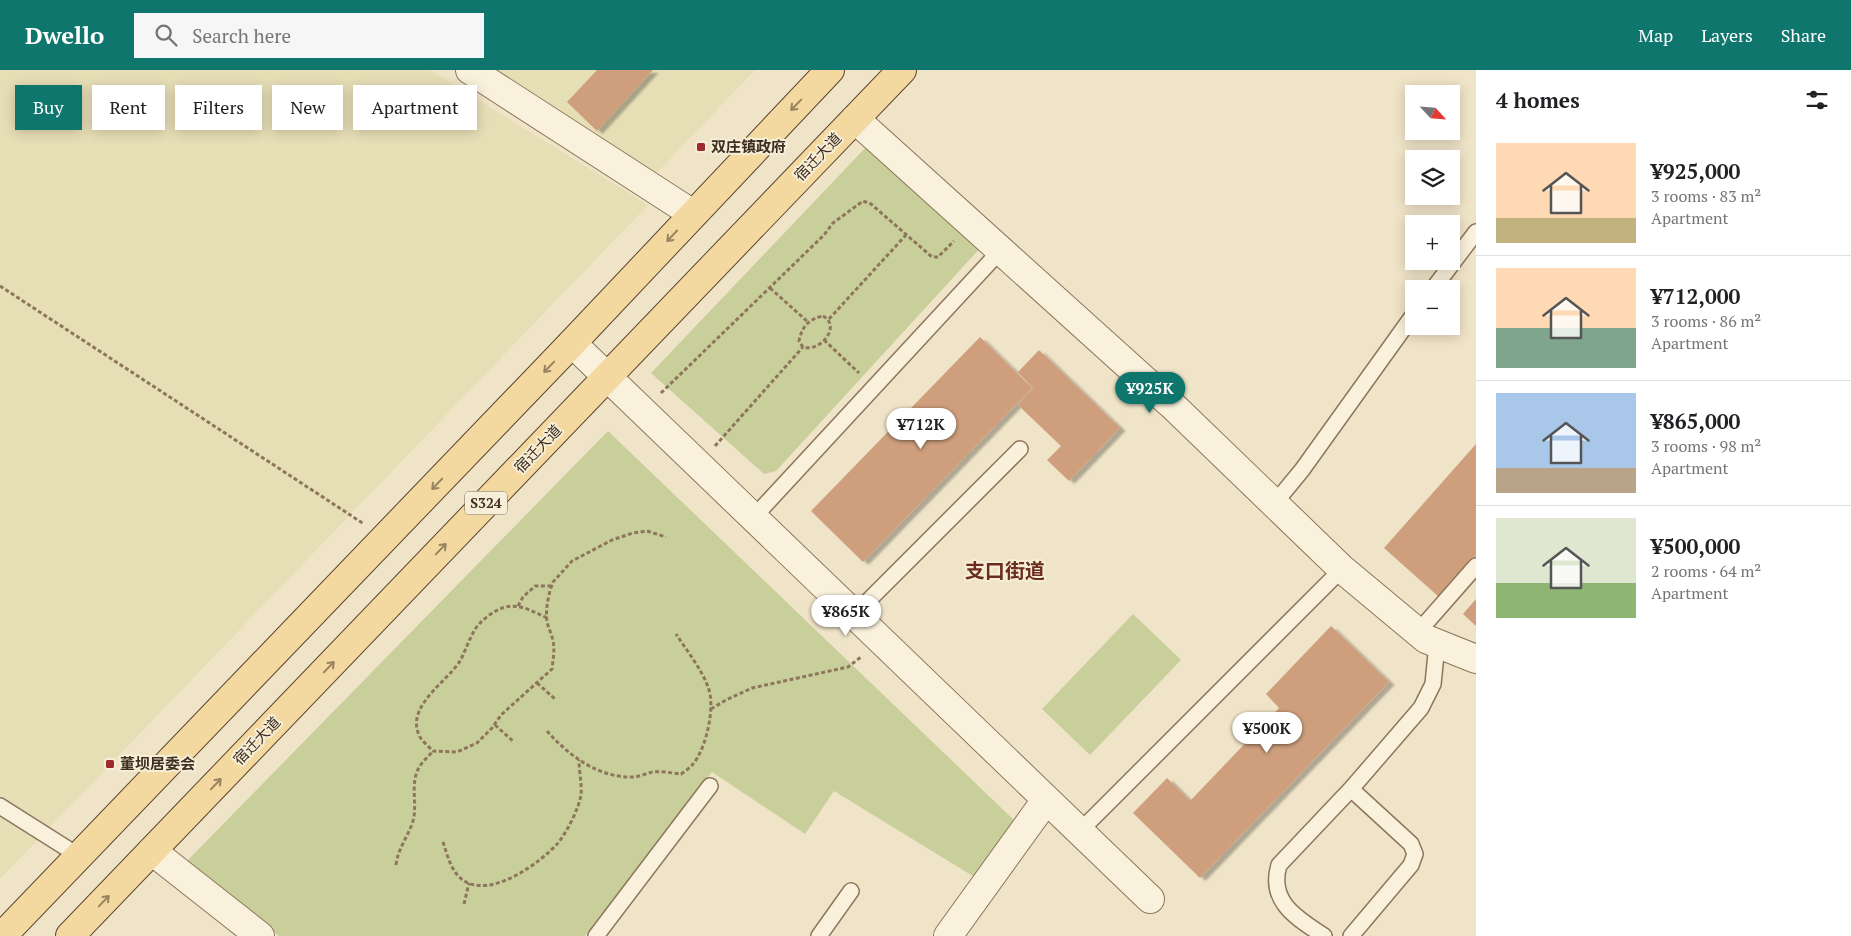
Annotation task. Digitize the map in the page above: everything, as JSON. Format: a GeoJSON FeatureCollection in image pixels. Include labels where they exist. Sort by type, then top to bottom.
{"type":"FeatureCollection","features":[{"type":"Feature","properties":{"kind":"main road"},"geometry":{"type":"LineString","coordinates":[[2,936],[572,343],[830,70]]}},
{"type":"Feature","properties":{"kind":"main road","name":"宿迁大道"},"geometry":{"type":"LineString","coordinates":[[70,936],[902,70]]}},
{"type":"Feature","properties":{"kind":"street"},"geometry":{"type":"LineString","coordinates":[[470,70],[693,214]]}},
{"type":"Feature","properties":{"kind":"street"},"geometry":{"type":"LineString","coordinates":[[855,119],[1172,405],[1342,569],[1428,638],[1476,659]]}},
{"type":"Feature","properties":{"kind":"street"},"geometry":{"type":"LineString","coordinates":[[572,343],[1150,899]]}},
{"type":"Feature","properties":{"kind":"street"},"geometry":{"type":"LineString","coordinates":[[948,936],[1046,800]]}},
{"type":"Feature","properties":{"kind":"street"},"geometry":{"type":"LineString","coordinates":[[152,851],[260,936]]}},
{"type":"Feature","properties":{"kind":"lane"},"geometry":{"type":"LineString","coordinates":[[1440,280],[1476,232]]}},
{"type":"Feature","properties":{"kind":"lane"},"geometry":{"type":"LineString","coordinates":[[753,518],[1001,250]]}},
{"type":"Feature","properties":{"kind":"lane"},"geometry":{"type":"LineString","coordinates":[[1274,504],[1302,470],[1405,327]]}},
{"type":"Feature","properties":{"kind":"lane"},"geometry":{"type":"LineString","coordinates":[[854,615],[1020,449]]}},
{"type":"Feature","properties":{"kind":"lane"},"geometry":{"type":"LineString","coordinates":[[1324,936],[1299,919],[1284,905],[1276,891],[1275,877],[1279,865],[1350,789],[1421,708],[1433,684],[1428,638],[1476,566]]}},
{"type":"Feature","properties":{"kind":"lane"},"geometry":{"type":"LineString","coordinates":[[1079,832],[1342,569]]}},
{"type":"Feature","properties":{"kind":"lane"},"geometry":{"type":"LineString","coordinates":[[596,936],[710,786]]}},
{"type":"Feature","properties":{"kind":"lane"},"geometry":{"type":"LineString","coordinates":[[1350,789],[1411,844],[1414,854],[1412,865],[1351,936]]}},
{"type":"Feature","properties":{"kind":"lane"},"geometry":{"type":"LineString","coordinates":[[0,806],[79,856]]}},
{"type":"Feature","properties":{"kind":"lane"},"geometry":{"type":"LineString","coordinates":[[819,936],[851,890]]}},
{"type":"Feature","properties":{"kind":"path"},"geometry":{"type":"LineString","coordinates":[[643,411],[824,235],[833,223],[863,201],[871,204],[932,257],[938,257],[972,223]]}},
{"type":"Feature","properties":{"kind":"path"},"geometry":{"type":"LineString","coordinates":[[829,319],[906,235]]}},
{"type":"Feature","properties":{"kind":"path"},"geometry":{"type":"LineString","coordinates":[[0,286],[385,538]]}},
{"type":"Feature","properties":{"kind":"path"},"geometry":{"type":"LineString","coordinates":[[770,288],[808,322]]}},
{"type":"Feature","properties":{"kind":"path"},"geometry":{"type":"LineString","coordinates":[[823,316],[829,319],[831,324],[828,335],[816,348],[808,349],[803,347],[799,341],[800,335],[808,322],[813,318],[823,316]]}},
{"type":"Feature","properties":{"kind":"path"},"geometry":{"type":"LineString","coordinates":[[824,340],[874,387]]}},
{"type":"Feature","properties":{"kind":"path"},"geometry":{"type":"LineString","coordinates":[[698,464],[803,347]]}},
{"type":"Feature","properties":{"kind":"path"},"geometry":{"type":"LineString","coordinates":[[547,618],[524,607],[514,605],[498,609],[482,621],[474,631],[460,661],[433,690],[417,716],[420,737],[433,751],[457,752],[477,743],[495,725],[501,715],[552,668],[553,639],[547,618],[551,586],[572,561],[612,540],[633,533],[647,531],[666,537]]}},
{"type":"Feature","properties":{"kind":"path"},"geometry":{"type":"LineString","coordinates":[[518,606],[523,597],[535,586],[551,586]]}},
{"type":"Feature","properties":{"kind":"path"},"geometry":{"type":"LineString","coordinates":[[547,731],[559,745],[578,760],[603,772],[637,777],[650,772],[660,771],[681,774],[693,765],[702,750],[707,735],[710,710],[709,689],[676,634]]}},
{"type":"Feature","properties":{"kind":"path"},"geometry":{"type":"LineString","coordinates":[[710,710],[752,688],[848,666],[882,642]]}},
{"type":"Feature","properties":{"kind":"path"},"geometry":{"type":"LineString","coordinates":[[537,683],[555,699]]}},
{"type":"Feature","properties":{"kind":"path"},"geometry":{"type":"LineString","coordinates":[[495,725],[514,742]]}},
{"type":"Feature","properties":{"kind":"path"},"geometry":{"type":"LineString","coordinates":[[396,865],[397,853],[413,821],[414,786],[417,773],[420,766],[433,751]]}},
{"type":"Feature","properties":{"kind":"path"},"geometry":{"type":"LineString","coordinates":[[443,842],[451,866],[460,878],[469,883],[483,886],[506,881],[530,868],[558,842],[573,818],[581,794],[578,760]]}},
{"type":"Feature","properties":{"kind":"path"},"geometry":{"type":"LineString","coordinates":[[464,904],[469,883]]}},
{"type":"Feature","properties":{"kind":"shaded area"},"geometry":{"type":"Polygon","coordinates":[[[0,70],[430,70],[454,85],[353,85],[353,130],[477,130],[477,99],[648,205],[0,879],[0,70]]]}},
{"type":"Feature","properties":{"kind":"shaded area"},"geometry":{"type":"Polygon","coordinates":[[[483,70],[755,70],[653,177],[483,70]]]}},
{"type":"Feature","properties":{"kind":"green space"},"geometry":{"type":"Polygon","coordinates":[[[868,145],[983,245],[776,471],[764,474],[651,373],[868,145]]]}},
{"type":"Feature","properties":{"kind":"green space"},"geometry":{"type":"Polygon","coordinates":[[[608,431],[1016,822],[976,878],[834,791],[805,834],[712,772],[585,936],[279,936],[185,863],[608,431]]]}},
{"type":"Feature","properties":{"kind":"green space"},"geometry":{"type":"Polygon","coordinates":[[[1133,614],[1181,660],[1090,755],[1042,709],[1133,614]]]}},
{"type":"Feature","properties":{"kind":"building"},"geometry":{"type":"Polygon","coordinates":[[[597,70],[653,70],[597,131],[567,102],[597,70]]]}},
{"type":"Feature","properties":{"kind":"building"},"geometry":{"type":"Polygon","coordinates":[[[980,337],[1032,388],[863,562],[811,511],[980,337]]]}},
{"type":"Feature","properties":{"kind":"building"},"geometry":{"type":"Polygon","coordinates":[[[1039,350],[1120,428],[1069,481],[1047,460],[1061,446],[1018,405],[1033,388],[1018,372],[1039,350]]]}},
{"type":"Feature","properties":{"kind":"building"},"geometry":{"type":"Polygon","coordinates":[[[1476,444],[1476,554],[1439,597],[1384,548],[1476,444]]]}},
{"type":"Feature","properties":{"kind":"building"},"geometry":{"type":"Polygon","coordinates":[[[1476,599],[1476,626],[1463,614],[1476,599]]]}},
{"type":"Feature","properties":{"kind":"building"},"geometry":{"type":"Polygon","coordinates":[[[1331,626],[1389,682],[1200,878],[1133,813],[1167,778],[1190,801],[1279,708],[1266,694],[1331,626]]]}},
{"type":"Feature","properties":{"kind":"place","name":"双庄镇政府"},"geometry":{"type":"Point","coordinates":[701,147]}},
{"type":"Feature","properties":{"kind":"place","name":"董坝居委会"},"geometry":{"type":"Point","coordinates":[110,764]}},
{"type":"Feature","properties":{"kind":"district","name":"支口街道"},"geometry":{"type":"Point","coordinates":[1005,571]}}]}
